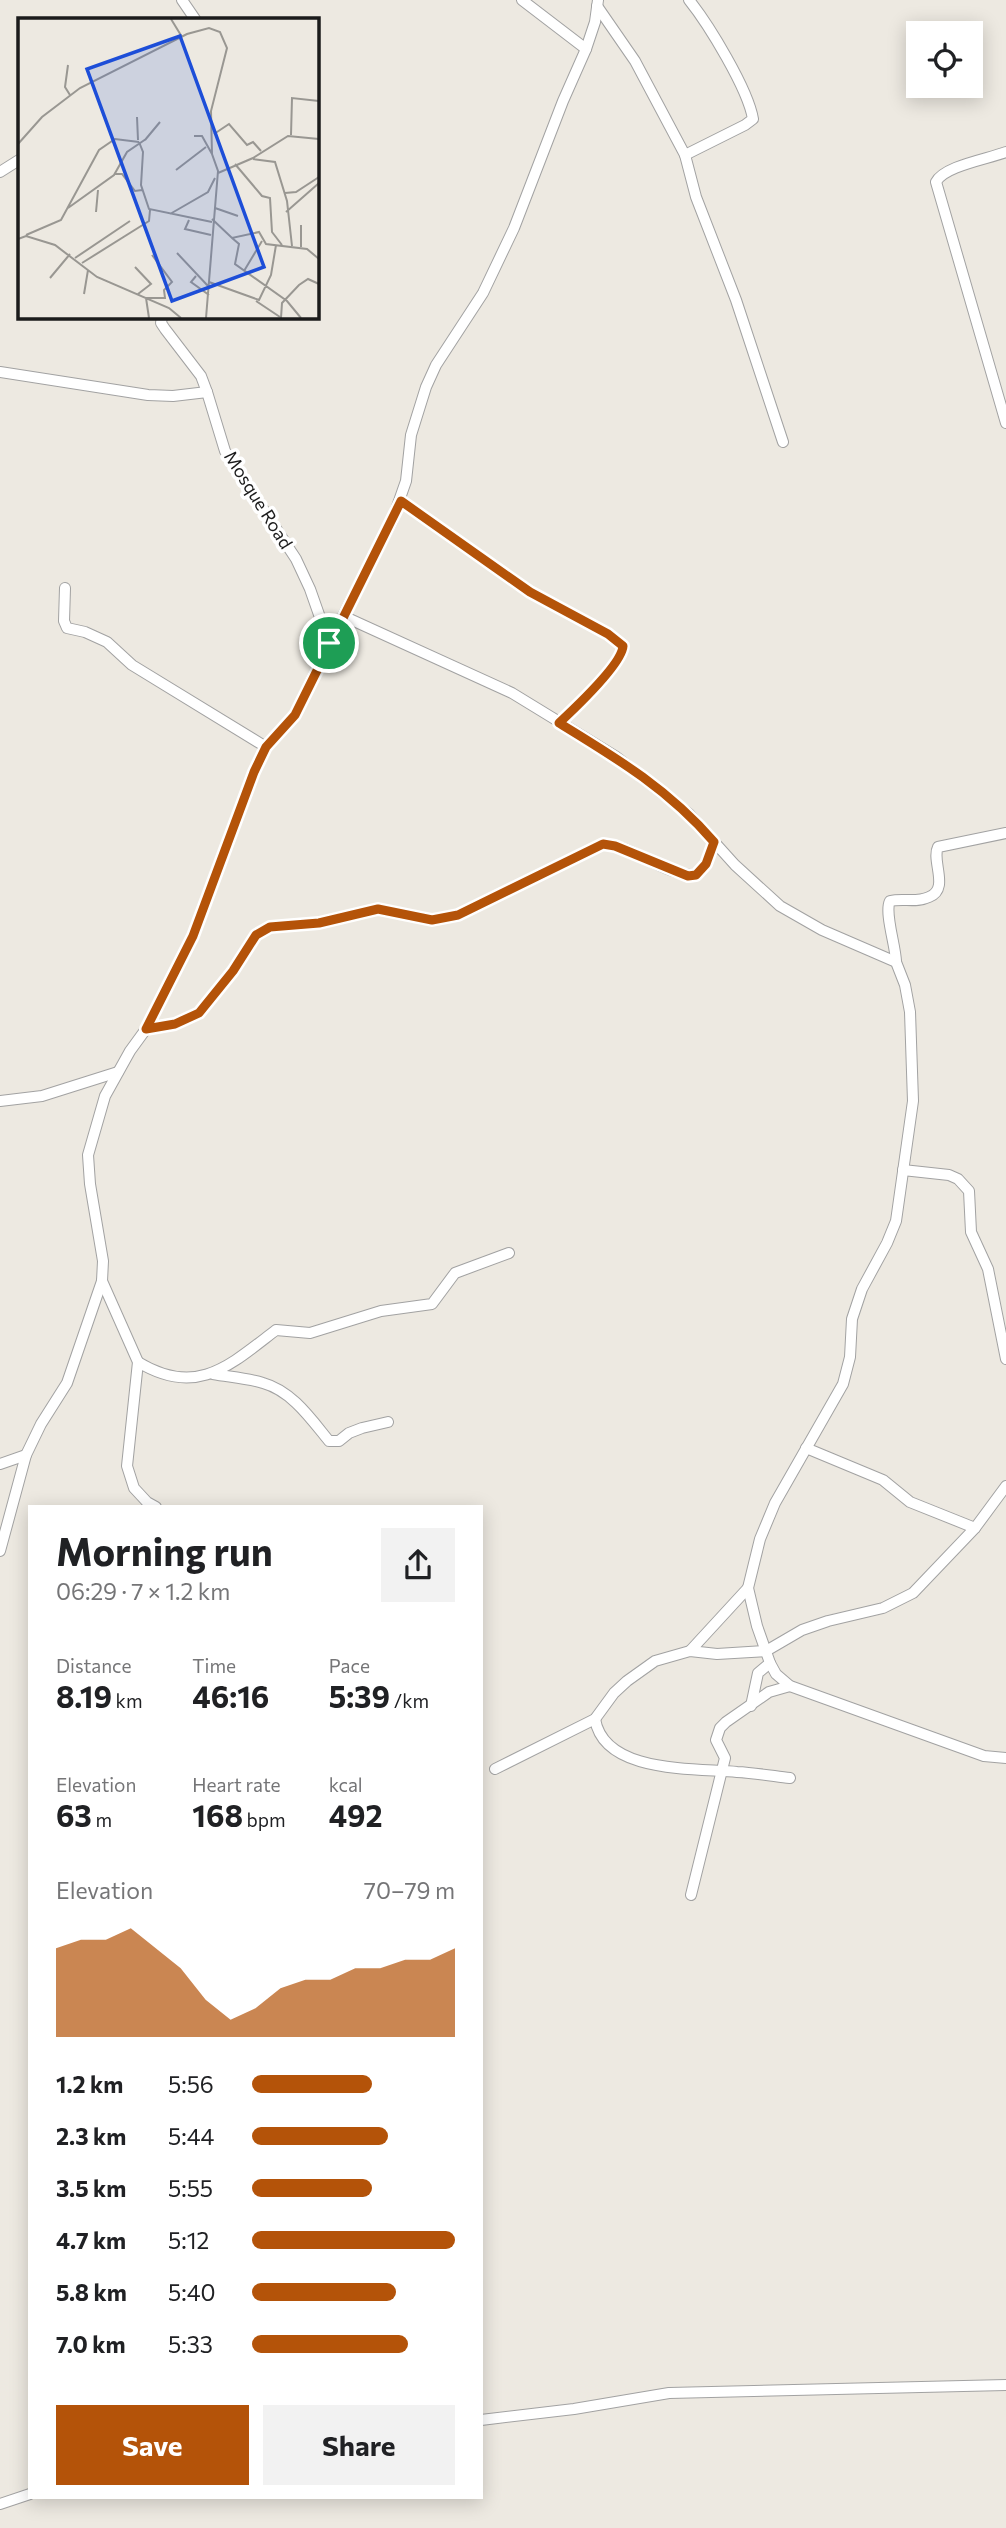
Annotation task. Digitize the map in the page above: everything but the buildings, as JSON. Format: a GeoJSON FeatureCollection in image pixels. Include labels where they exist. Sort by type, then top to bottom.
{"type":"FeatureCollection","features":[{"type":"Feature","properties":{"kind":"street"},"geometry":{"type":"LineString","coordinates":[[182,0],[194,18]]}},
{"type":"Feature","properties":{"kind":"street"},"geometry":{"type":"LineString","coordinates":[[523,0],[586,49]]}},
{"type":"Feature","properties":{"kind":"street"},"geometry":{"type":"LineString","coordinates":[[685,155],[746,125],[752,119],[737,80],[708,25],[689,0]]}},
{"type":"Feature","properties":{"kind":"street"},"geometry":{"type":"LineString","coordinates":[[0,1551],[26,1455],[41,1424],[67,1382],[102,1281],[103,1261],[90,1184],[89,1155],[105,1096],[146,1029],[193,936],[254,772],[266,747],[295,715],[401,501],[411,435],[426,387],[448,345],[483,293],[514,228],[586,49],[598,3]]}},
{"type":"Feature","properties":{"kind":"street"},"geometry":{"type":"LineString","coordinates":[[598,3],[635,61],[685,155],[696,197],[736,300],[783,442]]}},
{"type":"Feature","properties":{"kind":"street"},"geometry":{"type":"LineString","coordinates":[[1006,152],[952,169],[936,182],[1006,422]]}},
{"type":"Feature","properties":{"kind":"street"},"geometry":{"type":"LineString","coordinates":[[0,172],[18,161]]}},
{"type":"Feature","properties":{"kind":"street","name":"Mosque Road"},"geometry":{"type":"LineString","coordinates":[[162,318],[165,329],[201,376],[225,450],[296,559],[329,643]]}},
{"type":"Feature","properties":{"kind":"street"},"geometry":{"type":"LineString","coordinates":[[0,372],[148,395],[173,396],[207,392]]}},
{"type":"Feature","properties":{"kind":"street"},"geometry":{"type":"LineString","coordinates":[[401,501],[530,592],[608,634],[623,646],[619,658],[590,693],[559,723]]}},
{"type":"Feature","properties":{"kind":"street"},"geometry":{"type":"LineString","coordinates":[[65,588],[64,621],[67,628],[85,632],[107,642],[132,665],[266,747]]}},
{"type":"Feature","properties":{"kind":"street"},"geometry":{"type":"LineString","coordinates":[[343,616],[512,693],[615,757],[689,814],[743,872],[790,912],[822,930],[896,962]]}},
{"type":"Feature","properties":{"kind":"street"},"geometry":{"type":"LineString","coordinates":[[1006,833],[938,847],[936,853],[939,886],[933,895],[918,900],[890,901],[887,910],[896,962],[905,985],[910,1012],[913,1101],[896,1221],[862,1289],[852,1320],[850,1357],[843,1384],[775,1503],[760,1539],[748,1588],[770,1663],[776,1674],[790,1686],[984,1756],[1006,1758]]}},
{"type":"Feature","properties":{"kind":"street"},"geometry":{"type":"LineString","coordinates":[[146,1029],[175,1024],[199,1013],[233,971],[256,935],[270,927],[319,923],[378,909],[432,920],[458,915],[603,844],[615,846],[679,873],[696,875],[706,864],[714,842]]}},
{"type":"Feature","properties":{"kind":"street"},"geometry":{"type":"LineString","coordinates":[[0,1101],[51,1093],[118,1072]]}},
{"type":"Feature","properties":{"kind":"street"},"geometry":{"type":"LineString","coordinates":[[903,1170],[949,1175],[958,1179],[969,1191],[971,1232],[988,1269],[1006,1359]]}},
{"type":"Feature","properties":{"kind":"street"},"geometry":{"type":"LineString","coordinates":[[213,1374],[276,1330],[310,1333],[381,1311],[432,1304],[456,1273],[509,1253]]}},
{"type":"Feature","properties":{"kind":"street"},"geometry":{"type":"LineString","coordinates":[[102,1281],[138,1362],[127,1466],[134,1488],[152,1505]]}},
{"type":"Feature","properties":{"kind":"street"},"geometry":{"type":"LineString","coordinates":[[138,1362],[151,1370],[181,1377],[213,1374],[253,1380],[276,1389],[308,1414],[329,1441],[339,1441],[349,1433],[388,1422]]}},
{"type":"Feature","properties":{"kind":"street"},"geometry":{"type":"LineString","coordinates":[[806,1448],[883,1480],[910,1502],[975,1528]]}},
{"type":"Feature","properties":{"kind":"street"},"geometry":{"type":"LineString","coordinates":[[0,1464],[26,1455]]}},
{"type":"Feature","properties":{"kind":"street"},"geometry":{"type":"LineString","coordinates":[[495,1769],[595,1719],[614,1693],[643,1667],[671,1655],[690,1651],[717,1654],[766,1651],[802,1630],[883,1608],[913,1593],[975,1528],[1006,1486]]}},
{"type":"Feature","properties":{"kind":"street"},"geometry":{"type":"LineString","coordinates":[[690,1651],[748,1588]]}},
{"type":"Feature","properties":{"kind":"street"},"geometry":{"type":"LineString","coordinates":[[751,1706],[758,1673],[770,1663]]}},
{"type":"Feature","properties":{"kind":"street"},"geometry":{"type":"LineString","coordinates":[[691,1895],[725,1758],[716,1740],[719,1728],[769,1692],[790,1686]]}},
{"type":"Feature","properties":{"kind":"street"},"geometry":{"type":"LineString","coordinates":[[595,1719],[597,1729],[605,1742],[640,1762],[671,1768],[790,1778]]}},
{"type":"Feature","properties":{"kind":"street"},"geometry":{"type":"LineString","coordinates":[[483,2420],[574,2409],[669,2393],[1006,2385]]}},
{"type":"Feature","properties":{"kind":"street"},"geometry":{"type":"LineString","coordinates":[[0,2504],[28,2495]]}},
{"type":"Feature","properties":{"kind":"route"},"geometry":{"type":"LineString","coordinates":[[401,501],[530,592],[608,634],[623,646],[619,658],[590,693],[559,723],[615,757],[689,814],[714,842],[706,864],[696,875],[688,876],[615,846],[603,844],[458,915],[432,920],[378,909],[319,923],[270,927],[256,935],[233,971],[199,1013],[175,1024],[146,1029],[193,936],[254,772],[266,747],[295,715],[329,643],[401,501]]}}]}
